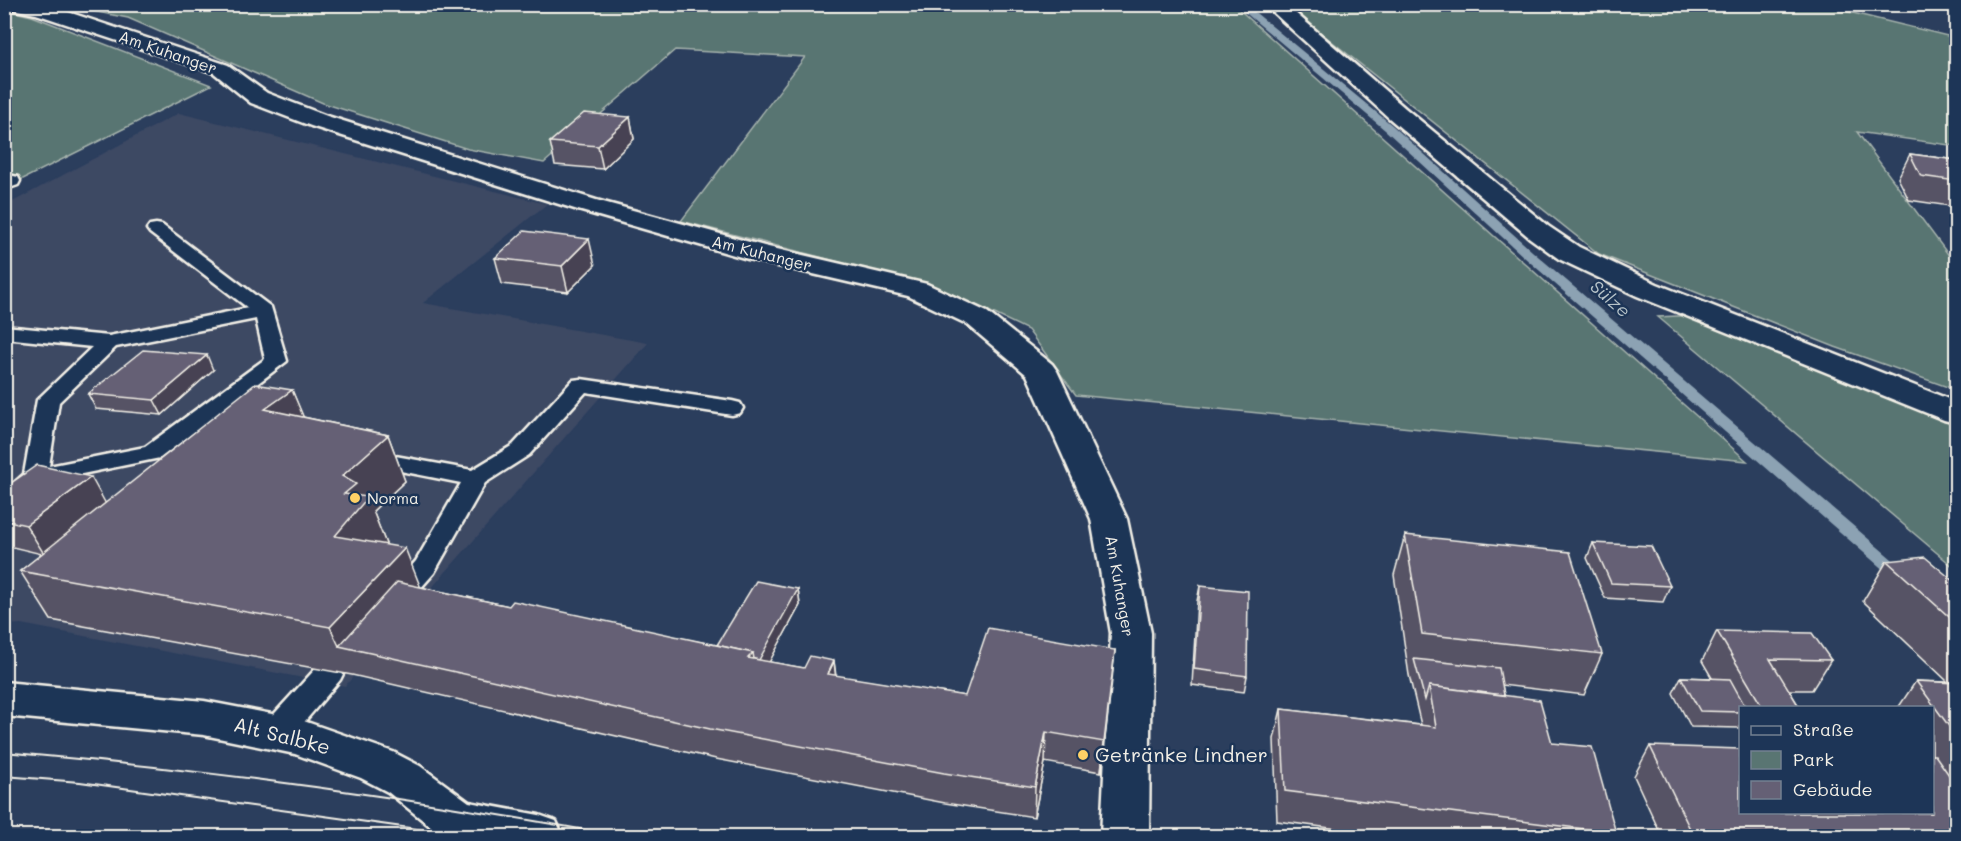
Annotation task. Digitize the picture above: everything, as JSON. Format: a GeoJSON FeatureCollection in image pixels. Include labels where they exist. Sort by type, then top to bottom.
{"type":"FeatureCollection","features":[{"type":"Feature","properties":{"kind":"street","name":"Am Kuhanger"},"geometry":{"type":"LineString","coordinates":[[14,4],[40,9],[221,69],[259,98],[319,121],[587,205],[758,253],[917,290],[954,305],[976,318],[1041,371],[1109,519],[1131,633],[1125,837]]}},
{"type":"Feature","properties":{"kind":"street"},"geometry":{"type":"LineString","coordinates":[[1273,4],[1397,113],[1539,232],[1569,253],[1647,290],[1956,413]]}},
{"type":"Feature","properties":{"kind":"street","name":"Alt Salbke"},"geometry":{"type":"LineString","coordinates":[[4,699],[204,718],[277,732],[321,744],[377,765],[417,788],[453,829],[540,837]]}},
{"type":"Feature","properties":{"kind":"lane"},"geometry":{"type":"LineString","coordinates":[[4,178],[12,181],[4,185]]}},
{"type":"Feature","properties":{"kind":"lane"},"geometry":{"type":"LineString","coordinates":[[4,506],[35,476],[152,453],[276,361],[264,311],[156,229]]}},
{"type":"Feature","properties":{"kind":"lane"},"geometry":{"type":"LineString","coordinates":[[4,332],[109,342],[264,311]]}},
{"type":"Feature","properties":{"kind":"lane"},"geometry":{"type":"LineString","coordinates":[[35,476],[48,400],[109,342]]}},
{"type":"Feature","properties":{"kind":"lane"},"geometry":{"type":"LineString","coordinates":[[402,592],[425,567],[476,477],[521,450],[581,385],[732,408]]}},
{"type":"Feature","properties":{"kind":"lane"},"geometry":{"type":"LineString","coordinates":[[350,454],[476,477]]}},
{"type":"Feature","properties":{"kind":"lane"},"geometry":{"type":"LineString","coordinates":[[277,732],[330,672]]}},
{"type":"Feature","properties":{"kind":"shaded area"},"geometry":{"type":"Polygon","coordinates":[[[179,113],[547,204],[423,303],[648,343],[345,686],[21,624],[5,625],[5,206],[179,113]]]}},
{"type":"Feature","properties":{"kind":"green space"},"geometry":{"type":"Polygon","coordinates":[[[62,5],[1234,5],[1747,461],[1076,395],[1028,330],[976,305],[905,279],[681,221],[805,57],[675,50],[544,163],[468,149],[323,103],[128,18],[62,5]]]}},
{"type":"Feature","properties":{"kind":"green space"},"geometry":{"type":"Polygon","coordinates":[[[1286,5],[1820,5],[1956,38],[1956,146],[1857,132],[1956,265],[1956,390],[1835,347],[1599,254],[1286,5]]]}},
{"type":"Feature","properties":{"kind":"green space"},"geometry":{"type":"Polygon","coordinates":[[[5,10],[32,16],[211,85],[5,188],[5,10]]]}},
{"type":"Feature","properties":{"kind":"green space"},"geometry":{"type":"Polygon","coordinates":[[[1698,315],[1956,420],[1956,569],[1658,317],[1698,315]]]}},
{"type":"Feature","properties":{"kind":"building"},"geometry":{"type":"Polygon","coordinates":[[[584,113],[630,117],[598,146],[550,142],[584,113]]]}},
{"type":"Feature","properties":{"kind":"building"},"geometry":{"type":"Polygon","coordinates":[[[1910,154],[1956,160],[1956,181],[1921,176],[1910,154]]]}},
{"type":"Feature","properties":{"kind":"building"},"geometry":{"type":"Polygon","coordinates":[[[524,231],[589,239],[562,266],[495,258],[524,231]]]}},
{"type":"Feature","properties":{"kind":"building"},"geometry":{"type":"Polygon","coordinates":[[[143,350],[207,355],[154,400],[88,394],[143,350]]]}},
{"type":"Feature","properties":{"kind":"building"},"geometry":{"type":"Polygon","coordinates":[[[255,384],[292,390],[265,409],[388,435],[342,476],[356,484],[344,494],[368,497],[335,536],[405,548],[330,627],[20,571],[255,384]]]}},
{"type":"Feature","properties":{"kind":"building"},"geometry":{"type":"Polygon","coordinates":[[[37,465],[91,477],[26,525],[4,520],[4,488],[37,465]]]}},
{"type":"Feature","properties":{"kind":"building"},"geometry":{"type":"Polygon","coordinates":[[[1405,535],[1570,552],[1602,654],[1422,634],[1405,535]]]}},
{"type":"Feature","properties":{"kind":"building"},"geometry":{"type":"Polygon","coordinates":[[[1593,543],[1651,546],[1670,586],[1611,583],[1593,543]]]}},
{"type":"Feature","properties":{"kind":"building"},"geometry":{"type":"Polygon","coordinates":[[[1925,557],[1956,583],[1956,623],[1887,561],[1925,557]]]}},
{"type":"Feature","properties":{"kind":"building"},"geometry":{"type":"Polygon","coordinates":[[[756,581],[798,589],[759,660],[754,659],[753,653],[717,645],[756,581]]]}},
{"type":"Feature","properties":{"kind":"building"},"geometry":{"type":"Polygon","coordinates":[[[397,582],[509,606],[513,601],[753,653],[748,658],[804,668],[810,656],[834,661],[828,674],[965,696],[988,628],[1115,650],[1104,742],[1046,732],[1035,787],[944,773],[710,729],[339,646],[397,582]]]}},
{"type":"Feature","properties":{"kind":"building"},"geometry":{"type":"Polygon","coordinates":[[[1200,586],[1248,591],[1247,676],[1194,669],[1200,586]]]}},
{"type":"Feature","properties":{"kind":"building"},"geometry":{"type":"Polygon","coordinates":[[[1717,631],[1812,633],[1831,660],[1770,659],[1799,706],[1762,706],[1717,631]]]}},
{"type":"Feature","properties":{"kind":"building"},"geometry":{"type":"Polygon","coordinates":[[[1414,659],[1499,668],[1504,695],[1429,686],[1425,700],[1414,659]]]}},
{"type":"Feature","properties":{"kind":"building"},"geometry":{"type":"Polygon","coordinates":[[[1681,677],[1730,679],[1745,706],[1739,706],[1739,712],[1700,711],[1681,677]]]}},
{"type":"Feature","properties":{"kind":"building"},"geometry":{"type":"Polygon","coordinates":[[[1916,681],[1956,683],[1956,736],[1916,681]]]}},
{"type":"Feature","properties":{"kind":"building"},"geometry":{"type":"Polygon","coordinates":[[[1429,686],[1540,700],[1552,743],[1592,747],[1616,833],[1285,791],[1281,709],[1436,727],[1429,686]]]}},
{"type":"Feature","properties":{"kind":"building"},"geometry":{"type":"Polygon","coordinates":[[[1650,746],[1739,749],[1739,814],[1934,814],[1934,755],[1956,785],[1956,837],[1691,831],[1650,746]]]}},
{"type":"Feature","properties":{"kind":"waterway","name":"Sülze"},"geometry":{"type":"LineString","coordinates":[[1239,4],[1389,128],[1528,254],[1900,575]]}},
{"type":"Feature","properties":{"kind":"tram line"},"geometry":{"type":"LineString","coordinates":[[4,752],[158,767],[312,786],[465,809],[618,836]]}},
{"type":"Feature","properties":{"kind":"tram line"},"geometry":{"type":"LineString","coordinates":[[4,776],[80,782],[467,836]]}},
{"type":"Feature","properties":{"kind":"place","name":"Norma"},"geometry":{"type":"Point","coordinates":[355,498]}},
{"type":"Feature","properties":{"kind":"place","name":"Getränke Lindner"},"geometry":{"type":"Point","coordinates":[1083,755]}}]}
